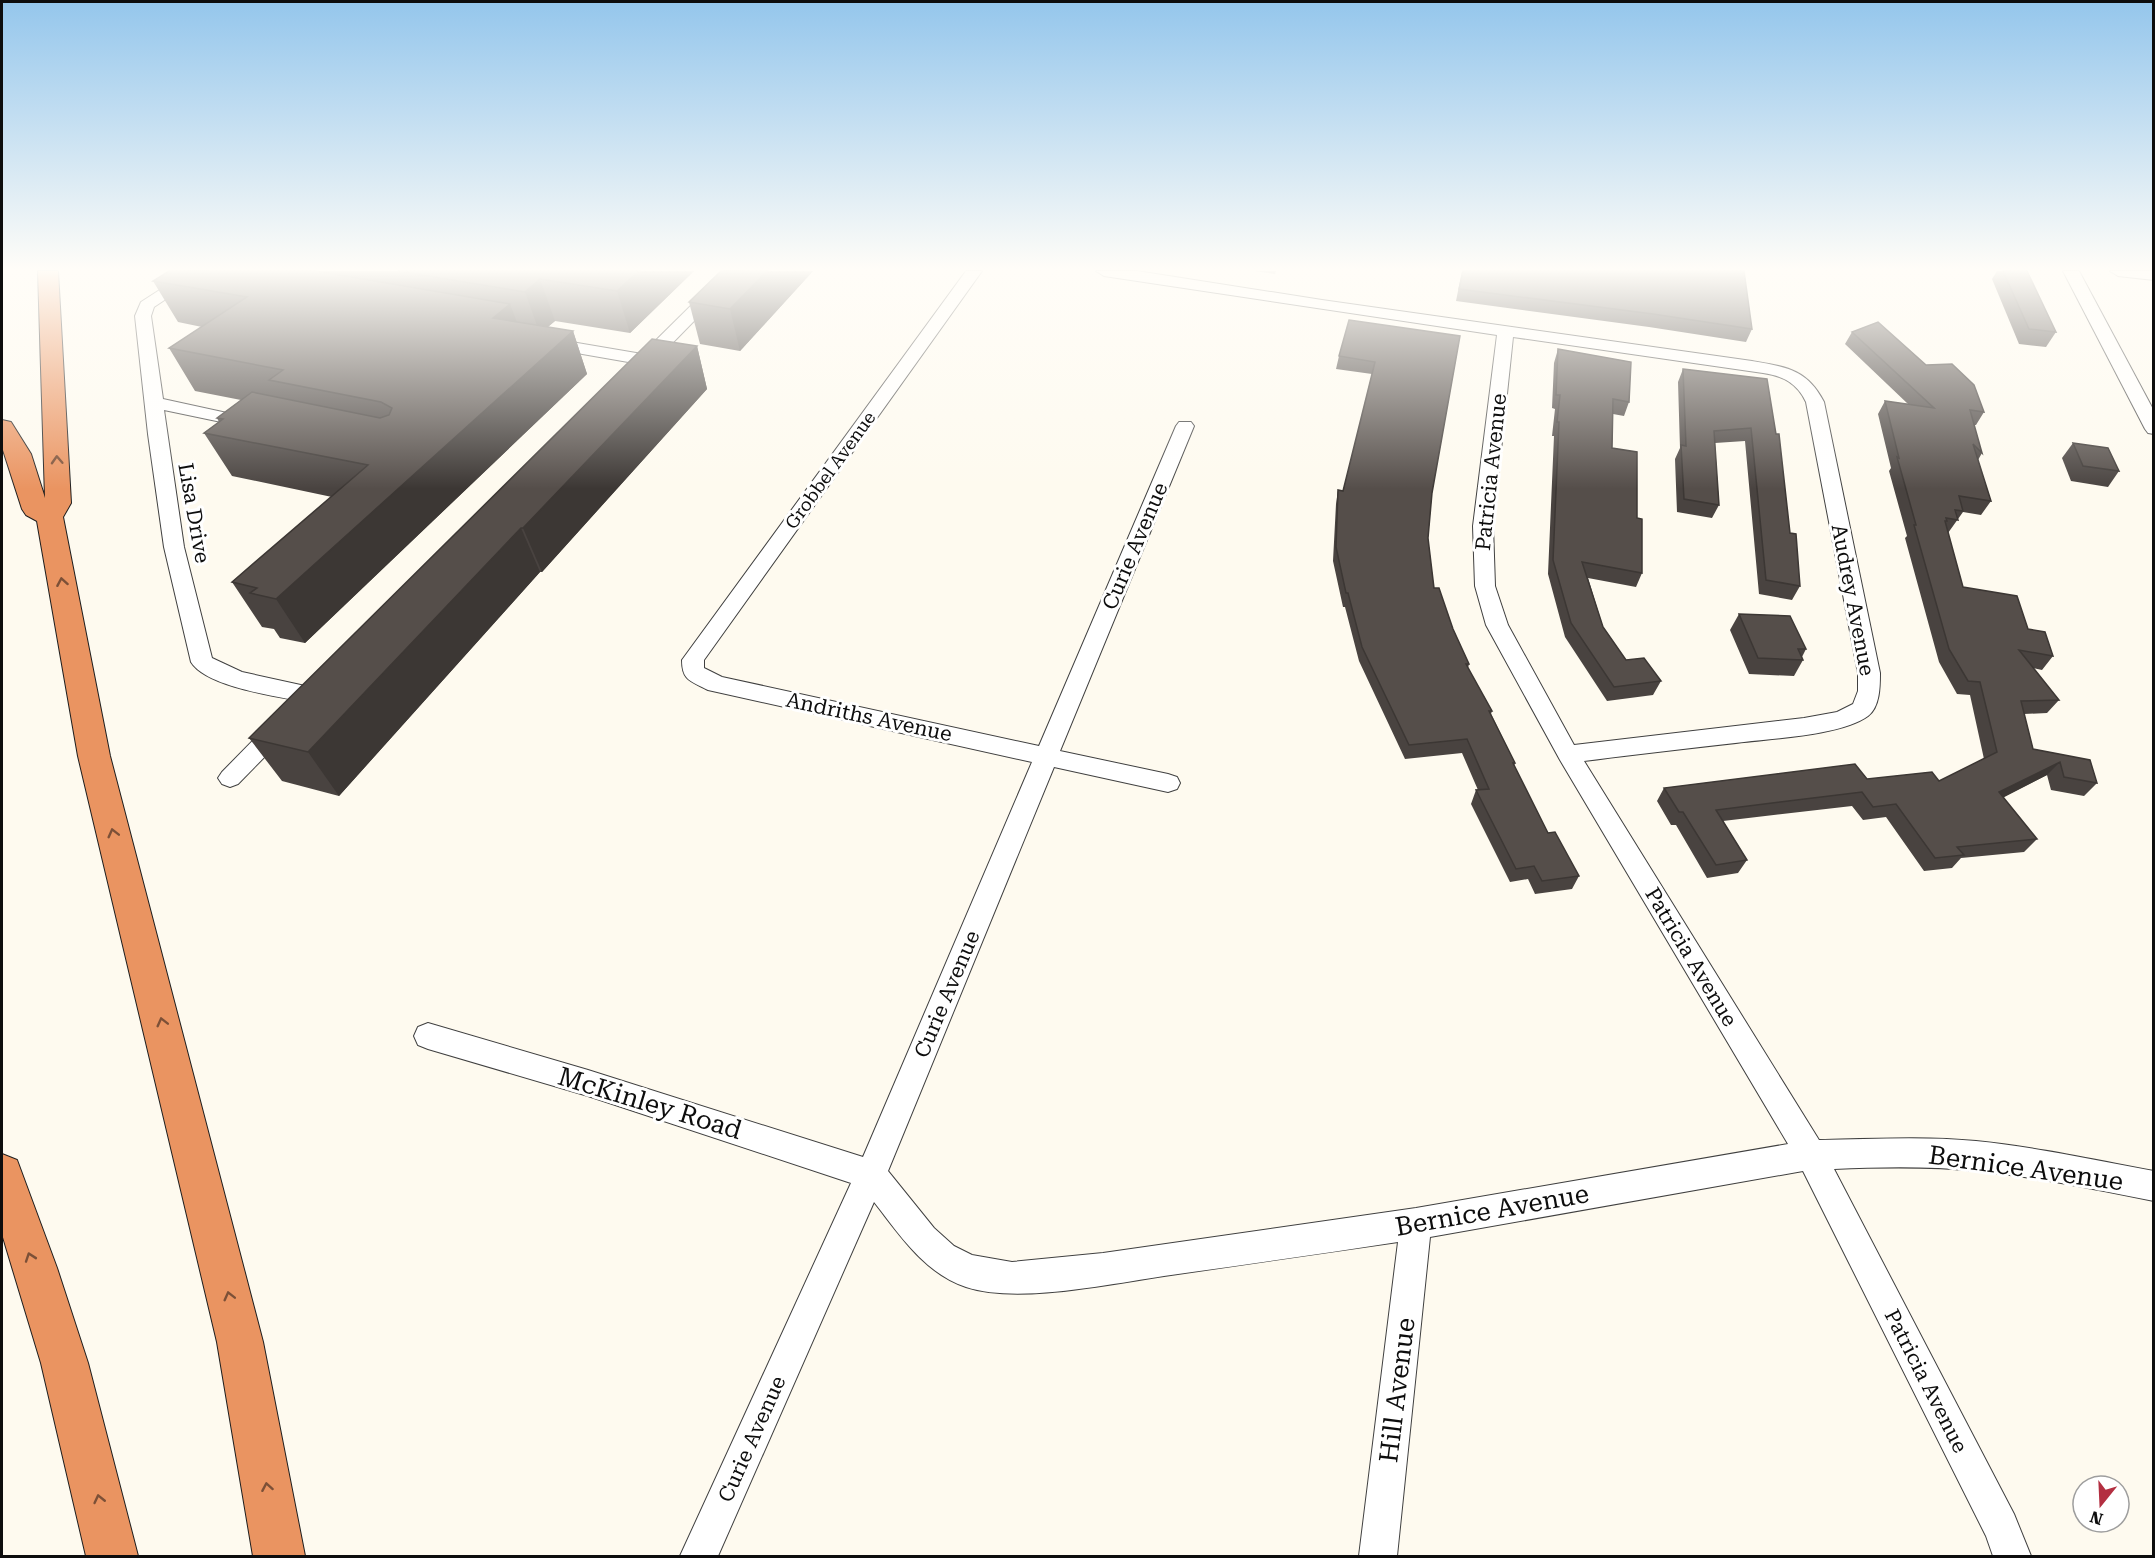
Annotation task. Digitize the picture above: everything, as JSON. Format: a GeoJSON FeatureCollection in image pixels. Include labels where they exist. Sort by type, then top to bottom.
{"type":"FeatureCollection","features":[{"type":"Feature","properties":{"kind":"highway"},"geometry":{"type":"LineString","coordinates":[[51,344],[58,503],[50,516],[94,756],[240,1342],[279,1557]]}},
{"type":"Feature","properties":{"kind":"highway"},"geometry":{"type":"LineString","coordinates":[[2,427],[18,453],[35,509],[50,516]]}},
{"type":"Feature","properties":{"kind":"highway"},"geometry":{"type":"LineString","coordinates":[[2,1175],[50,1312],[112,1557]]}},
{"type":"Feature","properties":{"kind":"street","name":"Lisa Drive"},"geometry":{"type":"LineString","coordinates":[[147,344],[156,403],[157,434],[174,547],[202,662],[209,669],[223,674],[311,696]]}},
{"type":"Feature","properties":{"kind":"street"},"geometry":{"type":"LineString","coordinates":[[554,344],[646,360]]}},
{"type":"Feature","properties":{"kind":"street"},"geometry":{"type":"LineString","coordinates":[[630,377],[662,344]]}},
{"type":"Feature","properties":{"kind":"street","name":"Grobbel Avenue"},"geometry":{"type":"LineString","coordinates":[[693,672],[693,660],[698,651],[921,344]]}},
{"type":"Feature","properties":{"kind":"street","name":"Patricia Avenue"},"geometry":{"type":"LineString","coordinates":[[1505,344],[1483,526],[1485,586],[1491,609],[1506,644],[1568,754],[1810,1155],[2001,1527],[2012,1557]]}},
{"type":"Feature","properties":{"kind":"street","name":"Audrey Avenue"},"geometry":{"type":"LineString","coordinates":[[1568,754],[1804,726],[1842,719],[1862,709],[1869,691],[1869,673],[1815,402],[1809,387],[1799,379],[1782,372],[1595,344]]}},
{"type":"Feature","properties":{"kind":"street"},"geometry":{"type":"LineString","coordinates":[[2109,344],[2154,429]]}},
{"type":"Feature","properties":{"kind":"street"},"geometry":{"type":"LineString","coordinates":[[156,403],[273,427]]}},
{"type":"Feature","properties":{"kind":"street","name":"Curie Avenue"},"geometry":{"type":"LineString","coordinates":[[699,1557],[871,1174],[1185,426]]}},
{"type":"Feature","properties":{"kind":"street","name":"Andriths Avenue"},"geometry":{"type":"LineString","coordinates":[[693,672],[716,684],[1168,783]]}},
{"type":"Feature","properties":{"kind":"street"},"geometry":{"type":"LineString","coordinates":[[230,778],[328,679]]}},
{"type":"Feature","properties":{"kind":"street","name":"McKinley Road"},"geometry":{"type":"LineString","coordinates":[[428,1036],[588,1083],[871,1174]]}},
{"type":"Feature","properties":{"kind":"street","name":"Bernice Avenue"},"geometry":{"type":"LineString","coordinates":[[871,1174],[923,1239],[943,1257],[968,1271],[1012,1278],[1103,1269],[1416,1224],[1810,1155],[1909,1152],[1976,1156],[2051,1166],[2154,1186]]}},
{"type":"Feature","properties":{"kind":"street","name":"Hill Avenue"},"geometry":{"type":"LineString","coordinates":[[1378,1557],[1416,1224]]}},
{"type":"Feature","properties":{"kind":"building"},"geometry":{"type":"Polygon","coordinates":[[[176,344],[559,344],[276,599],[250,593],[257,588],[232,582],[368,465],[204,433],[223,419],[217,418],[252,392],[380,418],[389,415],[392,408],[381,402],[269,380],[283,370],[169,348],[176,344]]]}},
{"type":"Feature","properties":{"kind":"building"},"geometry":{"type":"Polygon","coordinates":[[[647,344],[697,346],[308,752],[249,738],[647,344]]]}},
{"type":"Feature","properties":{"kind":"building"},"geometry":{"type":"Polygon","coordinates":[[[1342,344],[1459,344],[1432,493],[1428,538],[1434,588],[1439,588],[1453,629],[1469,664],[1466,664],[1492,711],[1489,711],[1548,833],[1555,832],[1579,876],[1542,881],[1534,866],[1516,869],[1476,790],[1489,789],[1467,739],[1409,745],[1362,647],[1348,593],[1346,593],[1336,547],[1338,490],[1343,491],[1375,362],[1339,356],[1342,344]]]}},
{"type":"Feature","properties":{"kind":"building"},"geometry":{"type":"Polygon","coordinates":[[[1865,344],[1902,344],[1926,365],[1952,364],[1974,385],[1984,412],[1970,410],[1982,453],[1973,444],[1991,501],[1959,496],[1963,511],[1955,510],[1958,520],[1946,518],[1947,521],[1945,521],[1963,587],[2017,596],[2028,629],[2045,632],[2053,656],[2019,650],[2059,700],[2021,701],[2033,749],[2090,760],[2097,783],[2064,777],[2060,762],[1999,792],[2037,839],[1957,847],[1964,855],[1935,858],[1896,804],[1873,807],[1862,792],[1716,810],[1747,860],[1716,865],[1683,812],[1679,812],[1664,788],[1855,764],[1867,779],[1932,772],[1939,781],[1997,752],[1980,682],[1968,681],[1949,649],[1914,525],[1916,525],[1897,457],[1899,458],[1885,401],[1934,408],[1865,344]]]}},
{"type":"Feature","properties":{"kind":"building"},"geometry":{"type":"Polygon","coordinates":[[[1558,349],[1631,362],[1629,402],[1613,399],[1612,448],[1637,452],[1637,518],[1642,519],[1642,573],[1582,562],[1603,627],[1626,660],[1644,658],[1661,681],[1614,687],[1571,623],[1553,560],[1559,422],[1557,422],[1560,395],[1556,395],[1558,349]]]}},
{"type":"Feature","properties":{"kind":"building"},"geometry":{"type":"Polygon","coordinates":[[[1683,369],[1767,379],[1776,434],[1779,434],[1790,533],[1796,534],[1800,586],[1766,580],[1751,428],[1714,431],[1719,505],[1684,499],[1681,445],[1686,446],[1683,369]]]}},
{"type":"Feature","properties":{"kind":"building"},"geometry":{"type":"Polygon","coordinates":[[[2073,443],[2108,448],[2119,471],[2083,466],[2073,443]]]}},
{"type":"Feature","properties":{"kind":"building"},"geometry":{"type":"Polygon","coordinates":[[[1739,614],[1790,616],[1806,649],[1798,649],[1803,660],[1758,658],[1739,614]]]}}]}
